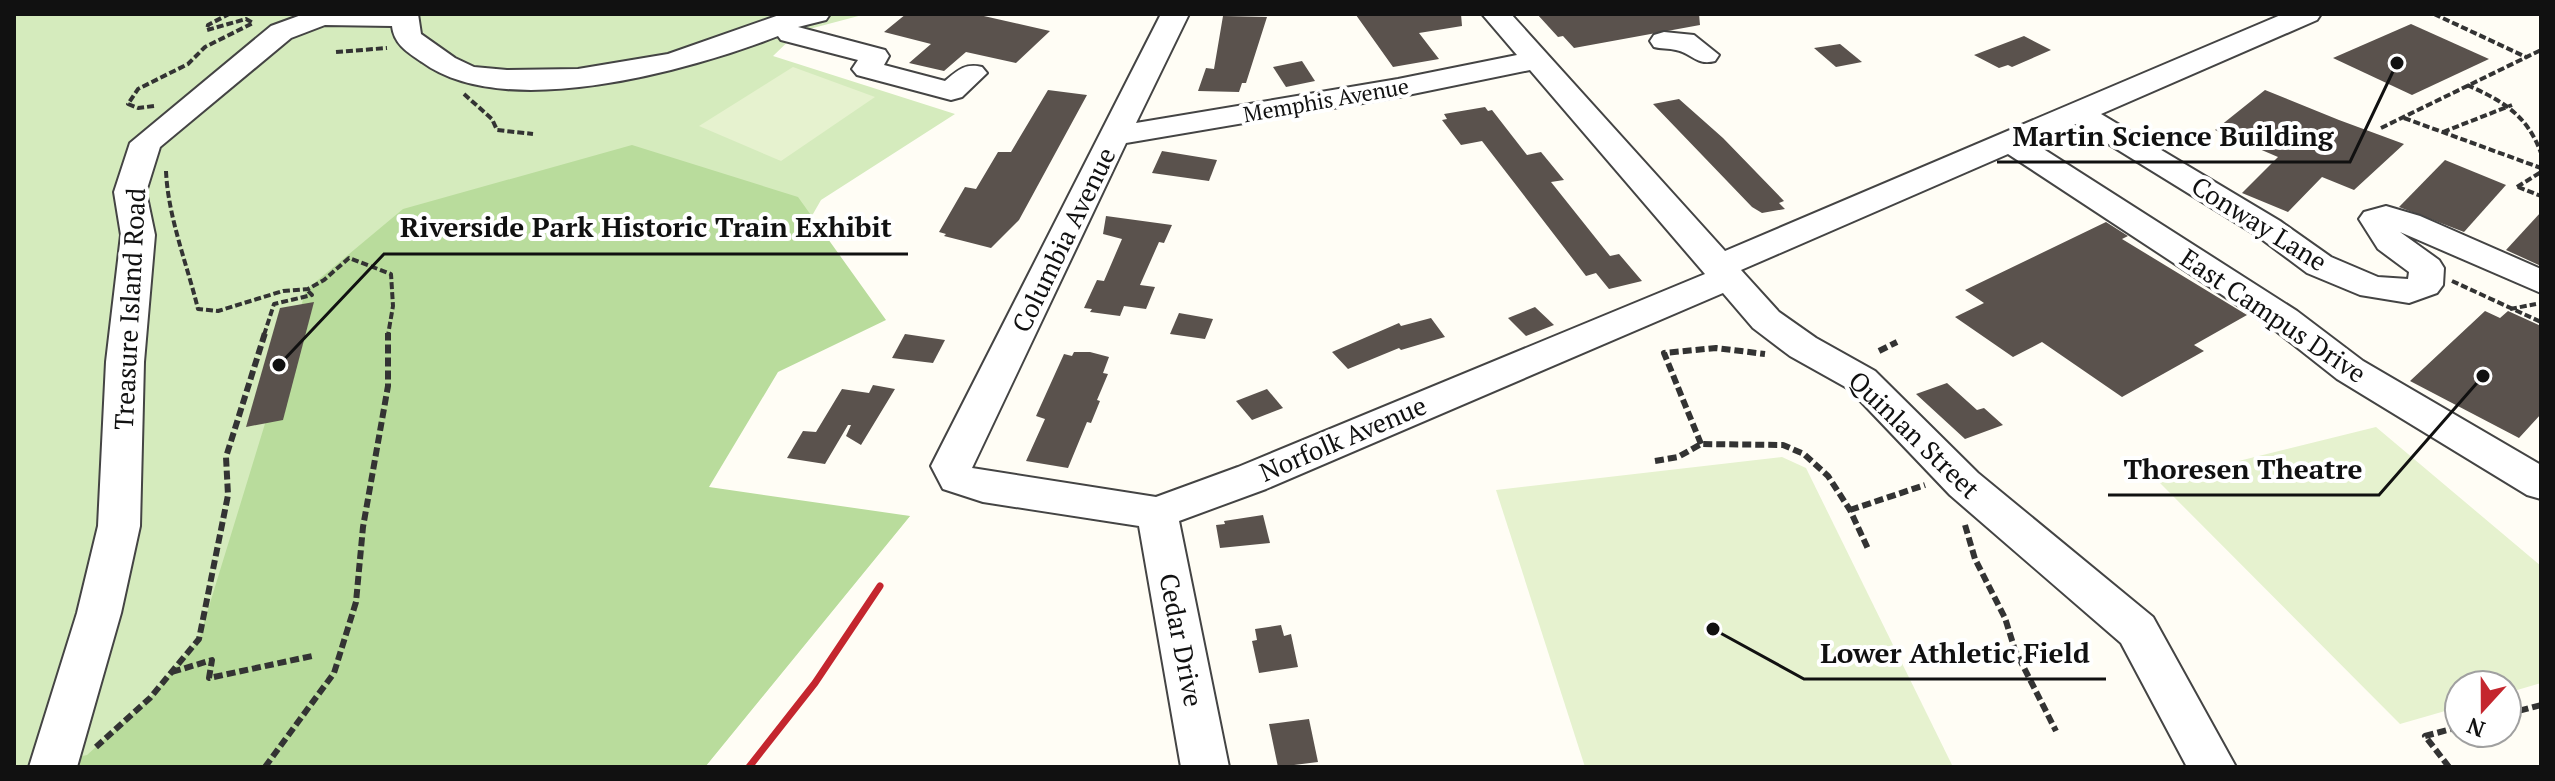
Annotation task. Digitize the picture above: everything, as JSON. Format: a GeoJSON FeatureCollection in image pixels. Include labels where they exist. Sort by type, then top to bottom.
{"type":"FeatureCollection","features":[{"type":"Feature","properties":{"kind":"street","name":"Columbia Avenue"},"geometry":{"type":"LineString","coordinates":[[951,466],[1175,14]]}},
{"type":"Feature","properties":{"kind":"street","name":"Quinlan Street"},"geometry":{"type":"LineString","coordinates":[[1496,14],[1766,320],[1803,347],[1862,380],[1964,484],[2137,630],[2212,767]]}},
{"type":"Feature","properties":{"kind":"street","name":"Norfolk Avenue"},"geometry":{"type":"LineString","coordinates":[[951,466],[957,478],[983,487],[1157,513],[1252,478],[1722,273],[1929,177],[2295,16]]}},
{"type":"Feature","properties":{"kind":"street","name":"Treasure Island Road"},"geometry":{"type":"LineString","coordinates":[[54,765],[99,613],[119,526],[125,362],[138,235],[130,192],[146,143],[281,32],[322,17],[407,25]]}},
{"type":"Feature","properties":{"kind":"street"},"geometry":{"type":"LineString","coordinates":[[407,25],[433,58],[461,72],[521,79],[579,79],[639,72],[698,57],[801,20],[875,56],[867,69],[951,91],[972,73]]}},
{"type":"Feature","properties":{"kind":"street"},"geometry":{"type":"LineString","coordinates":[[1653,51],[1684,41],[1705,55]]}},
{"type":"Feature","properties":{"kind":"street","name":"Memphis Avenue"},"geometry":{"type":"LineString","coordinates":[[1115,136],[1398,88],[1536,60]]}},
{"type":"Feature","properties":{"kind":"street","name":"Conway Lane"},"geometry":{"type":"LineString","coordinates":[[2077,112],[2268,228],[2319,265],[2372,287],[2409,292],[2425,285],[2427,268]]}},
{"type":"Feature","properties":{"kind":"street","name":"East Campus Drive"},"geometry":{"type":"LineString","coordinates":[[2010,141],[2284,319],[2350,370],[2541,484]]}},
{"type":"Feature","properties":{"kind":"street"},"geometry":{"type":"LineString","coordinates":[[1900,162],[1929,177]]}},
{"type":"Feature","properties":{"kind":"street"},"geometry":{"type":"LineString","coordinates":[[2427,268],[2386,239],[2376,219],[2386,216],[2408,223],[2541,282]]}},
{"type":"Feature","properties":{"kind":"street","name":"Cedar Drive"},"geometry":{"type":"LineString","coordinates":[[1157,513],[1205,767]]}},
{"type":"Feature","properties":{"kind":"path"},"geometry":{"type":"LineString","coordinates":[[158,105],[138,108],[128,104],[138,89],[188,64],[205,47],[253,23],[246,19],[207,30],[208,25],[229,14]]}},
{"type":"Feature","properties":{"kind":"path"},"geometry":{"type":"LineString","coordinates":[[2434,14],[2526,57]]}},
{"type":"Feature","properties":{"kind":"path"},"geometry":{"type":"LineString","coordinates":[[336,52],[379,50],[407,25]]}},
{"type":"Feature","properties":{"kind":"path"},"geometry":{"type":"LineString","coordinates":[[2381,128],[2541,50]]}},
{"type":"Feature","properties":{"kind":"path"},"geometry":{"type":"LineString","coordinates":[[461,72],[459,86],[463,93],[492,119],[497,130],[533,134]]}},
{"type":"Feature","properties":{"kind":"path"},"geometry":{"type":"LineString","coordinates":[[2466,85],[2513,105],[2537,140],[2541,153]]}},
{"type":"Feature","properties":{"kind":"path"},"geometry":{"type":"LineString","coordinates":[[2442,132],[2513,105]]}},
{"type":"Feature","properties":{"kind":"path"},"geometry":{"type":"LineString","coordinates":[[2403,117],[2541,170],[2531,181],[2517,187],[2541,196]]}},
{"type":"Feature","properties":{"kind":"path"},"geometry":{"type":"LineString","coordinates":[[171,159],[166,170],[167,200],[176,222],[198,309],[208,313],[225,311],[267,295],[309,296]]}},
{"type":"Feature","properties":{"kind":"path"},"geometry":{"type":"LineString","coordinates":[[265,767],[334,673],[356,602],[363,527],[388,386],[387,340],[393,306],[391,274],[349,258],[309,296],[274,304]]}},
{"type":"Feature","properties":{"kind":"path"},"geometry":{"type":"LineString","coordinates":[[2427,268],[2541,322]]}},
{"type":"Feature","properties":{"kind":"path"},"geometry":{"type":"LineString","coordinates":[[267,295],[274,304]]}},
{"type":"Feature","properties":{"kind":"path"},"geometry":{"type":"LineString","coordinates":[[2510,309],[2541,303]]}},
{"type":"Feature","properties":{"kind":"path"},"geometry":{"type":"LineString","coordinates":[[54,765],[87,755],[150,698],[199,639],[228,495],[226,457],[274,304]]}},
{"type":"Feature","properties":{"kind":"path"},"geometry":{"type":"LineString","coordinates":[[1879,351],[1897,342]]}},
{"type":"Feature","properties":{"kind":"path"},"geometry":{"type":"LineString","coordinates":[[1701,444],[1664,353],[1716,348],[1776,357]]}},
{"type":"Feature","properties":{"kind":"path"},"geometry":{"type":"LineString","coordinates":[[1655,461],[1678,457],[1701,444],[1783,445],[1804,454],[1828,476],[1850,510],[1869,551]]}},
{"type":"Feature","properties":{"kind":"path"},"geometry":{"type":"LineString","coordinates":[[1850,510],[1923,485]]}},
{"type":"Feature","properties":{"kind":"path"},"geometry":{"type":"LineString","coordinates":[[1959,512],[1975,559],[2005,618],[2015,650],[2056,731]]}},
{"type":"Feature","properties":{"kind":"path"},"geometry":{"type":"LineString","coordinates":[[172,672],[212,660],[209,678],[312,656]]}},
{"type":"Feature","properties":{"kind":"path"},"geometry":{"type":"LineString","coordinates":[[2443,731],[2425,736],[2449,767]]}},
{"type":"Feature","properties":{"kind":"green space"},"geometry":{"type":"Polygon","coordinates":[[[14,14],[866,14],[798,32],[773,56],[955,114],[821,200],[646,506],[910,516],[705,767],[14,767],[14,14]]]}},
{"type":"Feature","properties":{"kind":"green space"},"geometry":{"type":"Polygon","coordinates":[[[793,67],[875,97],[781,161],[699,126],[793,67]]]}},
{"type":"Feature","properties":{"kind":"green space"},"geometry":{"type":"Polygon","coordinates":[[[632,145],[798,197],[886,320],[778,372],[709,487],[910,516],[705,767],[53,767],[55,762],[87,755],[150,698],[199,639],[306,290],[403,209],[632,145]]]}},
{"type":"Feature","properties":{"kind":"green space"},"geometry":{"type":"Polygon","coordinates":[[[2376,427],[2541,566],[2541,683],[2523,688],[2523,669],[2443,669],[2443,712],[2400,724],[2158,481],[2376,427]]]}},
{"type":"Feature","properties":{"kind":"green space"},"geometry":{"type":"Polygon","coordinates":[[[1782,457],[1806,468],[1953,767],[1585,767],[1496,490],[1782,457]]]}},
{"type":"Feature","properties":{"kind":"building"},"geometry":{"type":"Polygon","coordinates":[[[906,14],[975,14],[1050,31],[1016,63],[966,52],[944,71],[909,63],[931,44],[884,32],[906,14]]]}},
{"type":"Feature","properties":{"kind":"building"},"geometry":{"type":"Polygon","coordinates":[[[1461,14],[1462,26],[1419,33],[1439,59],[1393,67],[1356,15],[1461,14]]]}},
{"type":"Feature","properties":{"kind":"building"},"geometry":{"type":"Polygon","coordinates":[[[1537,14],[1699,14],[1700,25],[1574,48],[1563,36],[1558,37],[1537,14]]]}},
{"type":"Feature","properties":{"kind":"building"},"geometry":{"type":"Polygon","coordinates":[[[1223,16],[1267,17],[1246,83],[1242,83],[1239,92],[1198,91],[1206,68],[1214,69],[1223,16]]]}},
{"type":"Feature","properties":{"kind":"building"},"geometry":{"type":"Polygon","coordinates":[[[2411,24],[2489,59],[2412,95],[2333,58],[2411,24]]]}},
{"type":"Feature","properties":{"kind":"building"},"geometry":{"type":"Polygon","coordinates":[[[2024,36],[2051,50],[2012,67],[1999,68],[1974,55],[2024,36]]]}},
{"type":"Feature","properties":{"kind":"building"},"geometry":{"type":"Polygon","coordinates":[[[1840,44],[1862,62],[1836,67],[1814,48],[1840,44]]]}},
{"type":"Feature","properties":{"kind":"building"},"geometry":{"type":"Polygon","coordinates":[[[1302,61],[1315,81],[1286,87],[1273,67],[1302,61]]]}},
{"type":"Feature","properties":{"kind":"building"},"geometry":{"type":"Polygon","coordinates":[[[1048,90],[1087,95],[1019,220],[991,248],[944,236],[946,234],[939,232],[965,187],[976,189],[998,152],[1011,152],[1048,90]]]}},
{"type":"Feature","properties":{"kind":"building"},"geometry":{"type":"Polygon","coordinates":[[[2265,90],[2404,144],[2354,190],[2322,177],[2288,212],[2242,193],[2278,157],[2215,130],[2265,90]]]}},
{"type":"Feature","properties":{"kind":"building"},"geometry":{"type":"Polygon","coordinates":[[[1679,99],[1723,138],[1784,201],[1779,203],[1785,209],[1762,213],[1752,207],[1653,104],[1679,99]]]}},
{"type":"Feature","properties":{"kind":"building"},"geometry":{"type":"Polygon","coordinates":[[[1485,107],[1488,111],[1492,110],[1527,155],[1541,152],[1564,180],[1551,182],[1610,256],[1619,254],[1642,281],[1609,289],[1596,273],[1586,276],[1482,141],[1461,145],[1442,120],[1447,119],[1444,114],[1485,107]]]}},
{"type":"Feature","properties":{"kind":"building"},"geometry":{"type":"Polygon","coordinates":[[[1162,151],[1217,160],[1209,181],[1152,173],[1162,151]]]}},
{"type":"Feature","properties":{"kind":"building"},"geometry":{"type":"Polygon","coordinates":[[[2445,160],[2506,185],[2464,232],[2399,207],[2445,160]]]}},
{"type":"Feature","properties":{"kind":"building"},"geometry":{"type":"Polygon","coordinates":[[[2541,212],[2541,266],[2506,250],[2541,212]]]}},
{"type":"Feature","properties":{"kind":"building"},"geometry":{"type":"Polygon","coordinates":[[[1106,216],[1172,225],[1164,243],[1159,242],[1140,285],[1155,287],[1146,309],[1124,306],[1120,316],[1090,312],[1092,309],[1084,308],[1097,280],[1104,281],[1122,239],[1103,234],[1106,216]]]}},
{"type":"Feature","properties":{"kind":"building"},"geometry":{"type":"Polygon","coordinates":[[[2106,222],[2128,236],[2122,239],[2247,315],[2194,345],[2204,351],[2122,397],[2042,342],[2013,357],[1955,317],[1984,303],[1965,290],[2106,222]]]}},
{"type":"Feature","properties":{"kind":"building"},"geometry":{"type":"Polygon","coordinates":[[[314,302],[283,420],[246,427],[280,308],[314,302]]]}},
{"type":"Feature","properties":{"kind":"building"},"geometry":{"type":"Polygon","coordinates":[[[1535,307],[1554,325],[1526,336],[1508,318],[1535,307]]]}},
{"type":"Feature","properties":{"kind":"building"},"geometry":{"type":"Polygon","coordinates":[[[2485,311],[2500,318],[2508,311],[2541,326],[2541,414],[2519,438],[2410,381],[2485,311]]]}},
{"type":"Feature","properties":{"kind":"building"},"geometry":{"type":"Polygon","coordinates":[[[1179,313],[1213,319],[1205,339],[1170,334],[1179,313]]]}},
{"type":"Feature","properties":{"kind":"building"},"geometry":{"type":"Polygon","coordinates":[[[1431,318],[1445,337],[1401,350],[1399,348],[1348,369],[1332,352],[1399,323],[1401,326],[1431,318]]]}},
{"type":"Feature","properties":{"kind":"building"},"geometry":{"type":"Polygon","coordinates":[[[905,334],[945,340],[933,363],[892,358],[905,334]]]}},
{"type":"Feature","properties":{"kind":"building"},"geometry":{"type":"Polygon","coordinates":[[[1074,352],[1109,357],[1103,373],[1108,374],[1091,423],[1087,422],[1068,468],[1026,461],[1045,419],[1036,416],[1064,354],[1072,356],[1074,352]]]}},
{"type":"Feature","properties":{"kind":"building"},"geometry":{"type":"Polygon","coordinates":[[[1947,383],[1977,410],[1984,408],[2003,425],[1965,439],[1916,394],[1947,383]]]}},
{"type":"Feature","properties":{"kind":"building"},"geometry":{"type":"Polygon","coordinates":[[[873,385],[895,389],[861,445],[846,436],[851,425],[848,425],[825,464],[787,458],[803,431],[816,432],[842,389],[869,393],[873,385]]]}},
{"type":"Feature","properties":{"kind":"building"},"geometry":{"type":"Polygon","coordinates":[[[1267,389],[1283,408],[1252,420],[1236,401],[1267,389]]]}},
{"type":"Feature","properties":{"kind":"building"},"geometry":{"type":"Polygon","coordinates":[[[1263,515],[1270,543],[1220,548],[1216,525],[1263,515]]]}},
{"type":"Feature","properties":{"kind":"building"},"geometry":{"type":"Polygon","coordinates":[[[1281,625],[1284,636],[1291,634],[1298,667],[1259,673],[1252,641],[1257,640],[1255,629],[1281,625]]]}},
{"type":"Feature","properties":{"kind":"building"},"geometry":{"type":"Polygon","coordinates":[[[1309,719],[1318,762],[1278,767],[1269,724],[1309,719]]]}},
{"type":"Feature","properties":{"kind":"railway"},"geometry":{"type":"LineString","coordinates":[[749,767],[815,683],[880,586]]}},
{"type":"Feature","properties":{"kind":"place","name":"Martin Science Building"},"geometry":{"type":"Point","coordinates":[2397,63]}},
{"type":"Feature","properties":{"kind":"place","name":"Riverside Park Historic Train Exhibit"},"geometry":{"type":"Point","coordinates":[279,365]}},
{"type":"Feature","properties":{"kind":"place","name":"Thoresen Theatre"},"geometry":{"type":"Point","coordinates":[2483,376]}},
{"type":"Feature","properties":{"kind":"place","name":"Lower Athletic Field"},"geometry":{"type":"Point","coordinates":[1713,629]}}]}
